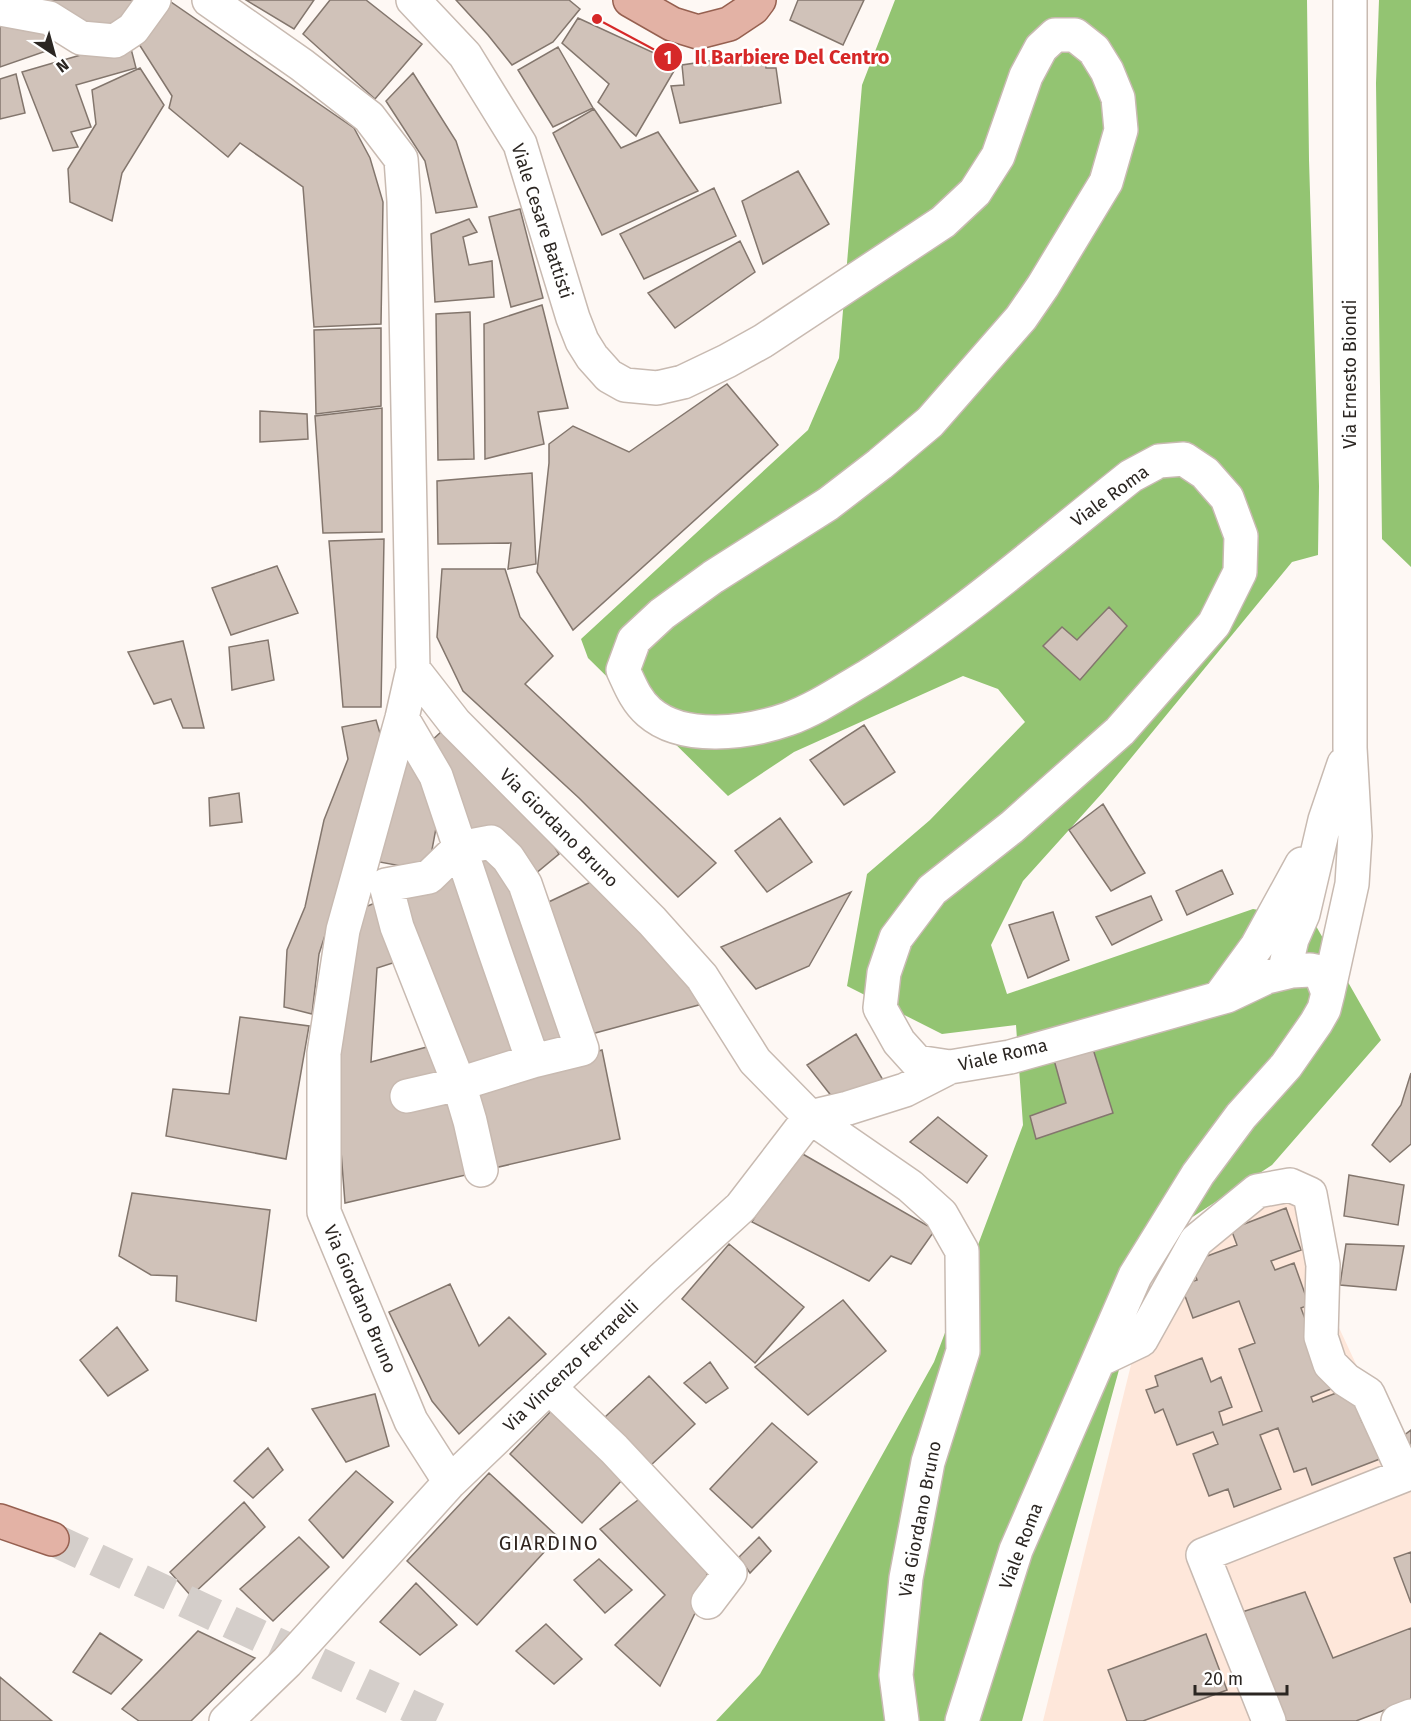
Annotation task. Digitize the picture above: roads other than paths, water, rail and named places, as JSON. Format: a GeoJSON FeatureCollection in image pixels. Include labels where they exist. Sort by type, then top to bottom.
{"type":"FeatureCollection","features":[{"type":"Feature","properties":{"kind":"main road"},"geometry":{"type":"LineString","coordinates":[[630,0],[672,24],[698,32],[729,24],[753,8],[759,0]]}},
{"type":"Feature","properties":{"kind":"main road"},"geometry":{"type":"LineString","coordinates":[[0,1521],[52,1539]]}},
{"type":"Feature","properties":{"kind":"street"},"geometry":{"type":"LineString","coordinates":[[0,9],[50,18],[81,38],[115,41],[133,29],[154,0]]}},
{"type":"Feature","properties":{"kind":"street"},"geometry":{"type":"LineString","coordinates":[[209,0],[302,64],[369,117],[401,159],[413,669]]}},
{"type":"Feature","properties":{"kind":"street","name":"Viale Cesare Battisti"},"geometry":{"type":"LineString","coordinates":[[412,0],[465,55],[520,144],[561,281],[582,341],[592,357],[609,376],[625,385]]}},
{"type":"Feature","properties":{"kind":"street","name":"Via Ernesto Biondi"},"geometry":{"type":"LineString","coordinates":[[1328,993],[1342,934],[1352,874],[1355,836],[1350,748],[1350,0]]}},
{"type":"Feature","properties":{"kind":"street","name":"Viale Roma"},"geometry":{"type":"LineString","coordinates":[[625,385],[657,388],[683,382],[727,361],[763,341],[943,222],[975,192],[999,156],[1026,76],[1041,48],[1055,35],[1074,35],[1094,50],[1107,71],[1118,98],[1121,130],[1107,182],[1021,318],[930,423],[828,504],[713,577],[662,614],[634,640],[623,670],[635,696],[650,713],[677,728],[711,732],[748,729],[789,719],[836,695],[899,656],[979,597],[1131,476],[1160,461],[1184,459],[1205,473],[1227,498],[1241,536],[1240,572],[1214,624],[1120,731],[1012,828],[932,890],[896,938],[884,973],[880,1008],[899,1042],[916,1062],[950,1067],[1010,1056],[1218,999],[1267,977],[1284,973],[1310,970],[1320,972],[1328,993],[1324,1009],[1292,1057],[1241,1116],[1198,1174],[1135,1276],[1016,1550],[962,1721]]}},
{"type":"Feature","properties":{"kind":"street","name":"Via Giordano Bruno"},"geometry":{"type":"LineString","coordinates":[[413,669],[373,880],[343,930],[324,1053],[324,1212],[411,1421],[450,1482]]}},
{"type":"Feature","properties":{"kind":"street","name":"Via Giordano Bruno"},"geometry":{"type":"LineString","coordinates":[[413,669],[455,723],[652,921],[702,976],[755,1061],[810,1117],[910,1186],[941,1214],[962,1251],[963,1351],[928,1462],[906,1578],[896,1675],[902,1721]]}},
{"type":"Feature","properties":{"kind":"street"},"geometry":{"type":"LineString","coordinates":[[402,718],[436,776],[533,1061]]}},
{"type":"Feature","properties":{"kind":"street"},"geometry":{"type":"LineString","coordinates":[[1284,973],[1292,939],[1303,914],[1325,820],[1350,748]]}},
{"type":"Feature","properties":{"kind":"street"},"geometry":{"type":"LineString","coordinates":[[1218,999],[1257,946],[1284,901],[1325,820]]}},
{"type":"Feature","properties":{"kind":"street"},"geometry":{"type":"LineString","coordinates":[[407,1096],[459,1084],[533,1061],[582,1049],[525,884],[508,858],[491,842],[459,848],[429,877],[373,880],[397,927],[459,1084],[470,1121],[480,1170]]}},
{"type":"Feature","properties":{"kind":"street"},"geometry":{"type":"LineString","coordinates":[[810,1117],[905,1090],[950,1067]]}},
{"type":"Feature","properties":{"kind":"street","name":"Via Vincenzo Ferrarelli"},"geometry":{"type":"LineString","coordinates":[[226,1721],[287,1662],[450,1482],[663,1278],[741,1207],[810,1117]]}},
{"type":"Feature","properties":{"kind":"street"},"geometry":{"type":"LineString","coordinates":[[1098,1360],[1141,1340],[1196,1241],[1257,1191],[1290,1185],[1310,1194],[1323,1265],[1321,1337],[1330,1364],[1346,1380],[1368,1394],[1405,1475],[1203,1555],[1269,1721]]}},
{"type":"Feature","properties":{"kind":"street"},"geometry":{"type":"LineString","coordinates":[[549,1387],[614,1449],[730,1573],[708,1602]]}},
{"type":"Feature","properties":{"kind":"street"},"geometry":{"type":"LineString","coordinates":[[1398,1721],[1411,1716]]}},
{"type":"Feature","properties":{"kind":"tunnel"},"geometry":{"type":"LineString","coordinates":[[52,1539],[442,1721]]}},
{"type":"Feature","properties":{"kind":"place","name":"Il Barbiere Del Centro"},"geometry":{"type":"Point","coordinates":[597,19]}},
{"type":"Feature","properties":{"kind":"district","name":"GIARDINO"},"geometry":{"type":"Point","coordinates":[549,1543]}}]}
